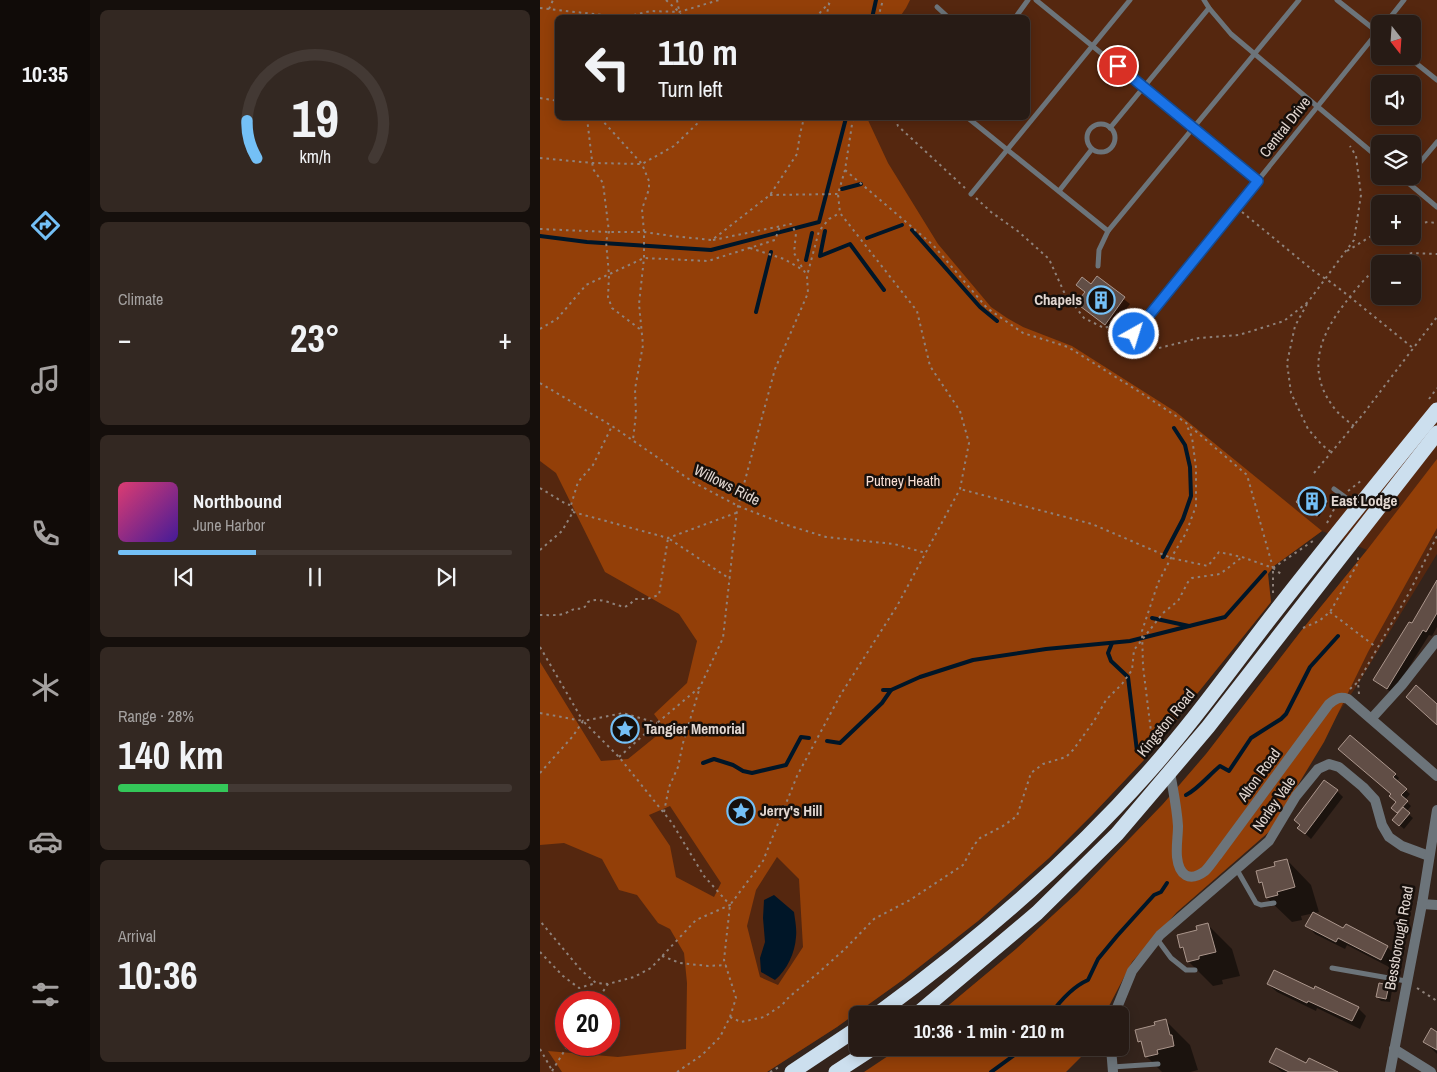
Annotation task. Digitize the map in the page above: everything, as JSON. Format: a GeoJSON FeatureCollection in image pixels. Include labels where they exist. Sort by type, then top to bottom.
{"type":"FeatureCollection","features":[{"type":"Feature","properties":{"kind":"highway","name":"Kingston Road"},"geometry":{"type":"LineString","coordinates":[[888,1006],[1002,916],[1058,866],[1112,811],[1176,741],[1294,587],[1437,410]]}},
{"type":"Feature","properties":{"kind":"highway"},"geometry":{"type":"LineString","coordinates":[[927,1006],[1037,912],[1116,834],[1208,728],[1437,433]]}},
{"type":"Feature","properties":{"kind":"highway"},"geometry":{"type":"LineString","coordinates":[[792,1072],[849,1034]]}},
{"type":"Feature","properties":{"kind":"highway"},"geometry":{"type":"LineString","coordinates":[[836,1072],[861,1056]]}},
{"type":"Feature","properties":{"kind":"street"},"geometry":{"type":"LineString","coordinates":[[1372,718],[1402,685],[1437,640]]}},
{"type":"Feature","properties":{"kind":"street","name":"Alton Road"},"geometry":{"type":"LineString","coordinates":[[1170,772],[1178,824],[1176,847],[1179,866],[1183,874],[1190,877],[1205,870],[1218,856],[1329,704],[1336,698],[1348,699],[1437,776]]}},
{"type":"Feature","properties":{"kind":"street","name":"Norley Vale"},"geometry":{"type":"LineString","coordinates":[[1118,1006],[1132,971],[1157,938],[1269,841],[1296,796],[1318,769],[1329,764],[1339,767],[1364,786],[1375,800],[1382,825],[1389,837],[1402,846],[1432,850]]}},
{"type":"Feature","properties":{"kind":"street","name":"Bessborough Road"},"geometry":{"type":"LineString","coordinates":[[1390,1072],[1432,850],[1437,810]]}},
{"type":"Feature","properties":{"kind":"street"},"geometry":{"type":"LineString","coordinates":[[1422,904],[1437,905]]}},
{"type":"Feature","properties":{"kind":"street"},"geometry":{"type":"LineString","coordinates":[[1394,1049],[1431,1072]]}},
{"type":"Feature","properties":{"kind":"street"},"geometry":{"type":"LineString","coordinates":[[1111,1056],[1112,1069]]}},
{"type":"Feature","properties":{"kind":"lane"},"geometry":{"type":"LineString","coordinates":[[1017,15],[1028,0]]}},
{"type":"Feature","properties":{"kind":"lane"},"geometry":{"type":"LineString","coordinates":[[1036,0],[1258,181]]}},
{"type":"Feature","properties":{"kind":"lane"},"geometry":{"type":"LineString","coordinates":[[971,194],[1130,0]]}},
{"type":"Feature","properties":{"kind":"lane"},"geometry":{"type":"LineString","coordinates":[[1204,0],[1231,34],[1371,152]]}},
{"type":"Feature","properties":{"kind":"lane"},"geometry":{"type":"LineString","coordinates":[[1098,266],[1099,250],[1108,232],[1298,0]]}},
{"type":"Feature","properties":{"kind":"lane"},"geometry":{"type":"LineString","coordinates":[[1337,0],[1371,26]]}},
{"type":"Feature","properties":{"kind":"lane"},"geometry":{"type":"LineString","coordinates":[[1392,15],[1404,0]]}},
{"type":"Feature","properties":{"kind":"lane"},"geometry":{"type":"LineString","coordinates":[[937,7],[946,15]]}},
{"type":"Feature","properties":{"kind":"lane"},"geometry":{"type":"LineString","coordinates":[[1110,128],[1209,8]]}},
{"type":"Feature","properties":{"kind":"lane","name":"Central Drive"},"geometry":{"type":"LineString","coordinates":[[1134,334],[1371,42]]}},
{"type":"Feature","properties":{"kind":"lane"},"geometry":{"type":"LineString","coordinates":[[1418,65],[1437,80]]}},
{"type":"Feature","properties":{"kind":"lane"},"geometry":{"type":"LineString","coordinates":[[971,120],[1108,232]]}},
{"type":"Feature","properties":{"kind":"lane"},"geometry":{"type":"LineString","coordinates":[[1100,124],[1110,128],[1115,138],[1109,150],[1101,152],[1092,149],[1087,141],[1087,136],[1092,128],[1100,124]]}},
{"type":"Feature","properties":{"kind":"lane"},"geometry":{"type":"LineString","coordinates":[[1421,161],[1437,142]]}},
{"type":"Feature","properties":{"kind":"lane"},"geometry":{"type":"LineString","coordinates":[[1059,191],[1092,149]]}},
{"type":"Feature","properties":{"kind":"lane"},"geometry":{"type":"LineString","coordinates":[[1414,185],[1437,207]]}},
{"type":"Feature","properties":{"kind":"lane"},"geometry":{"type":"LineString","coordinates":[[1134,334],[1153,348]]}},
{"type":"Feature","properties":{"kind":"lane"},"geometry":{"type":"LineString","coordinates":[[1334,489],[1358,507]]}},
{"type":"Feature","properties":{"kind":"lane"},"geometry":{"type":"LineString","coordinates":[[1236,868],[1256,903],[1261,905],[1274,903]]}},
{"type":"Feature","properties":{"kind":"lane"},"geometry":{"type":"LineString","coordinates":[[1157,938],[1171,958],[1186,970],[1195,970]]}},
{"type":"Feature","properties":{"kind":"lane"},"geometry":{"type":"LineString","coordinates":[[1332,968],[1406,981]]}},
{"type":"Feature","properties":{"kind":"lane"},"geometry":{"type":"LineString","coordinates":[[1112,1069],[1158,1064]]}},
{"type":"Feature","properties":{"kind":"path"},"geometry":{"type":"LineString","coordinates":[[549,9],[553,0]]}},
{"type":"Feature","properties":{"kind":"path"},"geometry":{"type":"LineString","coordinates":[[666,0],[681,15]]}},
{"type":"Feature","properties":{"kind":"path"},"geometry":{"type":"LineString","coordinates":[[678,0],[679,12]]}},
{"type":"Feature","properties":{"kind":"path"},"geometry":{"type":"LineString","coordinates":[[630,15],[651,11],[679,12],[719,0]]}},
{"type":"Feature","properties":{"kind":"path"},"geometry":{"type":"LineString","coordinates":[[879,15],[884,0]]}},
{"type":"Feature","properties":{"kind":"path"},"geometry":{"type":"LineString","coordinates":[[818,15],[829,2]]}},
{"type":"Feature","properties":{"kind":"path"},"geometry":{"type":"LineString","coordinates":[[827,15],[829,2]]}},
{"type":"Feature","properties":{"kind":"path"},"geometry":{"type":"LineString","coordinates":[[540,8],[602,15]]}},
{"type":"Feature","properties":{"kind":"path"},"geometry":{"type":"LineString","coordinates":[[540,98],[555,100]]}},
{"type":"Feature","properties":{"kind":"path"},"geometry":{"type":"LineString","coordinates":[[587,120],[593,169],[603,183],[609,232],[606,241],[609,276],[608,297],[612,308],[641,330]]}},
{"type":"Feature","properties":{"kind":"path"},"geometry":{"type":"LineString","coordinates":[[602,120],[642,164],[649,181],[649,189],[642,209],[644,258],[639,304],[642,345],[635,390],[636,414],[633,441]]}},
{"type":"Feature","properties":{"kind":"path"},"geometry":{"type":"LineString","coordinates":[[540,158],[593,163],[642,164],[674,146],[701,120]]}},
{"type":"Feature","properties":{"kind":"path"},"geometry":{"type":"LineString","coordinates":[[712,240],[770,195],[797,154],[804,120]]}},
{"type":"Feature","properties":{"kind":"path"},"geometry":{"type":"LineString","coordinates":[[540,952],[563,976],[579,988],[596,983],[608,984],[634,976],[651,968],[696,920],[730,905],[763,861],[797,776],[841,694],[897,606],[960,489],[969,443],[960,412],[930,366],[917,311],[840,213],[838,194],[845,170],[852,120]]}},
{"type":"Feature","properties":{"kind":"path"},"geometry":{"type":"LineString","coordinates":[[896,120],[898,126],[916,144],[971,194],[991,212],[1019,232],[1049,259],[1064,292],[1084,318],[1104,328],[1120,323],[1134,334]]}},
{"type":"Feature","properties":{"kind":"path"},"geometry":{"type":"LineString","coordinates":[[1332,452],[1308,429],[1291,393],[1287,363],[1295,326],[1308,302],[1354,240],[1361,195],[1356,156],[1340,126]]}},
{"type":"Feature","properties":{"kind":"path"},"geometry":{"type":"LineString","coordinates":[[845,170],[933,245],[988,308],[1022,333],[1068,347],[1138,390],[1185,422],[1247,475],[1273,568],[1273,595]]}},
{"type":"Feature","properties":{"kind":"path"},"geometry":{"type":"LineString","coordinates":[[770,195],[838,194]]}},
{"type":"Feature","properties":{"kind":"path"},"geometry":{"type":"LineString","coordinates":[[1236,207],[1314,272],[1350,297],[1412,348]]}},
{"type":"Feature","properties":{"kind":"path"},"geometry":{"type":"LineString","coordinates":[[663,812],[669,786],[678,767],[683,743],[700,687],[723,638],[736,513],[775,369],[808,294],[807,276],[819,231],[829,219],[840,213]]}},
{"type":"Feature","properties":{"kind":"path"},"geometry":{"type":"LineString","coordinates":[[1421,223],[1437,224]]}},
{"type":"Feature","properties":{"kind":"path"},"geometry":{"type":"LineString","coordinates":[[540,229],[644,232],[712,240],[791,224],[796,233],[794,252],[807,276]]}},
{"type":"Feature","properties":{"kind":"path"},"geometry":{"type":"LineString","coordinates":[[540,330],[556,319],[586,285],[609,276],[644,258],[708,261],[775,240],[780,226]]}},
{"type":"Feature","properties":{"kind":"path"},"geometry":{"type":"LineString","coordinates":[[1345,252],[1371,236]]}},
{"type":"Feature","properties":{"kind":"path"},"geometry":{"type":"LineString","coordinates":[[750,248],[784,259],[805,271]]}},
{"type":"Feature","properties":{"kind":"path"},"geometry":{"type":"LineString","coordinates":[[1407,255],[1412,253],[1437,254]]}},
{"type":"Feature","properties":{"kind":"path"},"geometry":{"type":"LineString","coordinates":[[1354,426],[1332,405],[1322,389],[1318,357],[1322,342],[1330,326],[1350,297],[1371,274]]}},
{"type":"Feature","properties":{"kind":"path"},"geometry":{"type":"LineString","coordinates":[[1153,348],[1199,338],[1239,334],[1284,321],[1308,302]]}},
{"type":"Feature","properties":{"kind":"path"},"geometry":{"type":"LineString","coordinates":[[1314,473],[1354,426],[1437,317]]}},
{"type":"Feature","properties":{"kind":"path","name":"Willows Ride"},"geometry":{"type":"LineString","coordinates":[[540,383],[612,426],[693,482],[738,506],[787,525],[826,537],[894,544],[926,553]]}},
{"type":"Feature","properties":{"kind":"path"},"geometry":{"type":"LineString","coordinates":[[1159,744],[1153,751],[1141,640],[1144,622],[1155,591],[1170,558],[1186,533],[1196,506],[1196,468],[1192,437],[1185,422]]}},
{"type":"Feature","properties":{"kind":"path"},"geometry":{"type":"LineString","coordinates":[[573,512],[570,505],[578,482],[593,465],[612,426]]}},
{"type":"Feature","properties":{"kind":"path"},"geometry":{"type":"LineString","coordinates":[[540,488],[570,505]]}},
{"type":"Feature","properties":{"kind":"path"},"geometry":{"type":"LineString","coordinates":[[960,489],[1092,524],[1170,558],[1208,566],[1219,552],[1242,557],[1273,568],[1281,574]]}},
{"type":"Feature","properties":{"kind":"path"},"geometry":{"type":"LineString","coordinates":[[1325,528],[1332,511],[1340,501]]}},
{"type":"Feature","properties":{"kind":"path"},"geometry":{"type":"LineString","coordinates":[[573,512],[668,538],[730,579]]}},
{"type":"Feature","properties":{"kind":"path"},"geometry":{"type":"LineString","coordinates":[[540,550],[562,531],[573,512]]}},
{"type":"Feature","properties":{"kind":"path"},"geometry":{"type":"LineString","coordinates":[[668,538],[736,513]]}},
{"type":"Feature","properties":{"kind":"path"},"geometry":{"type":"LineString","coordinates":[[1356,706],[1359,700],[1358,682],[1409,593],[1437,536]]}},
{"type":"Feature","properties":{"kind":"path"},"geometry":{"type":"LineString","coordinates":[[540,614],[560,614],[570,609],[582,609],[592,600],[604,600],[625,607],[635,599],[647,599],[659,595],[668,538]]}},
{"type":"Feature","properties":{"kind":"path"},"geometry":{"type":"LineString","coordinates":[[1273,568],[1317,538]]}},
{"type":"Feature","properties":{"kind":"path"},"geometry":{"type":"LineString","coordinates":[[1300,629],[1319,621],[1330,612],[1358,563],[1358,556]]}},
{"type":"Feature","properties":{"kind":"path"},"geometry":{"type":"LineString","coordinates":[[730,1017],[741,1022],[764,1018],[782,1005],[824,968],[874,919],[910,900],[963,865],[980,838],[1017,816],[1031,773],[1043,764],[1066,757],[1073,750],[1106,700],[1122,684],[1132,670],[1134,650],[1162,613],[1178,601],[1188,582],[1192,578],[1220,574],[1242,557]]}},
{"type":"Feature","properties":{"kind":"path"},"geometry":{"type":"LineString","coordinates":[[1330,612],[1377,647]]}},
{"type":"Feature","properties":{"kind":"path"},"geometry":{"type":"LineString","coordinates":[[540,647],[583,721],[619,757],[672,823],[704,876],[730,905],[724,960],[736,998],[730,1017],[720,1037],[702,1054],[677,1072]]}},
{"type":"Feature","properties":{"kind":"path"},"geometry":{"type":"LineString","coordinates":[[619,757],[700,687]]}},
{"type":"Feature","properties":{"kind":"path"},"geometry":{"type":"LineString","coordinates":[[540,713],[583,721],[622,713],[657,723]]}},
{"type":"Feature","properties":{"kind":"path"},"geometry":{"type":"LineString","coordinates":[[540,773],[574,736],[583,721]]}},
{"type":"Feature","properties":{"kind":"path"},"geometry":{"type":"LineString","coordinates":[[540,921],[581,970],[596,983]]}},
{"type":"Feature","properties":{"kind":"path"},"geometry":{"type":"LineString","coordinates":[[662,956],[680,963],[708,966],[726,965]]}},
{"type":"Feature","properties":{"kind":"path"},"geometry":{"type":"LineString","coordinates":[[1406,981],[1437,1001]]}},
{"type":"Feature","properties":{"kind":"path"},"geometry":{"type":"LineString","coordinates":[[603,991],[608,984]]}},
{"type":"Feature","properties":{"kind":"path"},"geometry":{"type":"LineString","coordinates":[[540,1049],[552,1071],[561,1056]]}},
{"type":"Feature","properties":{"kind":"green space","name":"Putney Heath"},"geometry":{"type":"Polygon","coordinates":[[[540,0],[1437,0],[1437,554],[1356,687],[1322,737],[948,1006],[1016,949],[1077,893],[1163,804],[1206,754],[1301,631],[1367,550],[1322,531],[1274,566],[1268,574],[1271,602],[1143,761],[1093,814],[1049,858],[978,921],[866,1006],[849,1006],[849,1018],[767,1072],[540,1072],[540,0]]]}},
{"type":"Feature","properties":{"kind":"green space"},"geometry":{"type":"Polygon","coordinates":[[[540,0],[910,0],[901,15],[555,15],[555,120],[868,120],[888,163],[938,244],[991,307],[1023,327],[1072,346],[1176,412],[1322,531],[1274,566],[1268,574],[1271,602],[1143,761],[1049,858],[978,921],[904,979],[866,1006],[849,1006],[849,1018],[767,1072],[562,1072],[548,1051],[555,1052],[555,1056],[618,1057],[686,1049],[687,983],[684,953],[670,929],[658,923],[637,895],[619,890],[602,859],[564,843],[540,845],[540,662],[601,761],[628,759],[665,729],[654,714],[687,683],[697,641],[679,614],[605,572],[556,473],[540,461],[540,0]],[[670,806],[649,815],[670,846],[676,877],[714,897],[721,883],[670,806]],[[777,857],[756,890],[747,926],[760,977],[778,985],[803,947],[799,879],[777,857]]]}},
{"type":"Feature","properties":{"kind":"green space"},"geometry":{"type":"Polygon","coordinates":[[[1437,459],[1437,528],[1368,652],[1324,742],[1270,831],[1177,912],[1132,962],[1109,1006],[948,1006],[1016,949],[1077,893],[1163,804],[1206,754],[1301,631],[1367,550],[1437,459]]]}},
{"type":"Feature","properties":{"kind":"green space"},"geometry":{"type":"Polygon","coordinates":[[[888,1056],[1082,1056],[1066,1072],[864,1072],[888,1056]]]}},
{"type":"Feature","properties":{"kind":"water"},"geometry":{"type":"Polygon","coordinates":[[[774,895],[794,912],[796,931],[794,949],[790,961],[775,980],[761,972],[760,958],[765,942],[764,900],[774,895]]]}},
{"type":"Feature","properties":{"kind":"building","name":"Chapels"},"geometry":{"type":"Polygon","coordinates":[[[1097,276],[1125,297],[1105,325],[1076,303],[1085,292],[1076,285],[1082,277],[1091,284],[1097,276]]]}},
{"type":"Feature","properties":{"kind":"building","name":"East Lodge"},"geometry":{"type":"Polygon","coordinates":[[[1307,487],[1327,501],[1317,516],[1296,502],[1307,487]]]}},
{"type":"Feature","properties":{"kind":"building"},"geometry":{"type":"Polygon","coordinates":[[[1437,580],[1437,613],[1426,632],[1423,630],[1387,689],[1373,680],[1409,622],[1412,623],[1437,580]]]}},
{"type":"Feature","properties":{"kind":"building"},"geometry":{"type":"Polygon","coordinates":[[[1416,685],[1437,704],[1437,725],[1406,697],[1416,685]]]}},
{"type":"Feature","properties":{"kind":"building"},"geometry":{"type":"Polygon","coordinates":[[[1350,735],[1396,774],[1393,777],[1407,789],[1401,795],[1408,801],[1397,813],[1391,808],[1396,802],[1389,796],[1391,794],[1338,749],[1350,735]]]}},
{"type":"Feature","properties":{"kind":"building"},"geometry":{"type":"Polygon","coordinates":[[[1324,780],[1338,790],[1305,834],[1297,828],[1300,825],[1294,820],[1324,780]]]}},
{"type":"Feature","properties":{"kind":"building"},"geometry":{"type":"Polygon","coordinates":[[[1403,807],[1410,813],[1399,826],[1392,820],[1403,807]]]}},
{"type":"Feature","properties":{"kind":"building"},"geometry":{"type":"Polygon","coordinates":[[[1287,859],[1295,887],[1277,892],[1278,895],[1266,898],[1262,882],[1259,883],[1256,871],[1275,866],[1274,862],[1287,859]]]}},
{"type":"Feature","properties":{"kind":"building"},"geometry":{"type":"Polygon","coordinates":[[[1313,912],[1343,928],[1346,924],[1388,946],[1381,960],[1338,938],[1336,942],[1305,926],[1313,912]]]}},
{"type":"Feature","properties":{"kind":"building"},"geometry":{"type":"Polygon","coordinates":[[[1208,923],[1216,952],[1199,956],[1199,959],[1187,962],[1183,947],[1180,948],[1177,935],[1197,930],[1196,926],[1208,923]]]}},
{"type":"Feature","properties":{"kind":"building"},"geometry":{"type":"Polygon","coordinates":[[[1274,970],[1314,989],[1315,986],[1359,1007],[1352,1021],[1267,984],[1274,970]]]}},
{"type":"Feature","properties":{"kind":"building"},"geometry":{"type":"Polygon","coordinates":[[[1379,983],[1389,985],[1386,999],[1376,997],[1379,983]]]}},
{"type":"Feature","properties":{"kind":"building"},"geometry":{"type":"Polygon","coordinates":[[[1166,1019],[1174,1046],[1157,1050],[1158,1054],[1145,1057],[1141,1041],[1138,1042],[1135,1030],[1155,1025],[1154,1022],[1166,1019]]]}},
{"type":"Feature","properties":{"kind":"building"},"geometry":{"type":"Polygon","coordinates":[[[1431,1028],[1437,1032],[1437,1050],[1423,1042],[1431,1028]]]}},
{"type":"Feature","properties":{"kind":"building"},"geometry":{"type":"Polygon","coordinates":[[[1276,1048],[1306,1063],[1309,1058],[1338,1072],[1289,1072],[1269,1062],[1276,1048]]]}},
{"type":"Feature","properties":{"kind":"waterway"},"geometry":{"type":"LineString","coordinates":[[873,15],[876,0]]}},
{"type":"Feature","properties":{"kind":"waterway"},"geometry":{"type":"LineString","coordinates":[[540,236],[587,242],[711,250],[819,222],[845,120]]}},
{"type":"Feature","properties":{"kind":"waterway"},"geometry":{"type":"LineString","coordinates":[[842,189],[861,184]]}},
{"type":"Feature","properties":{"kind":"waterway"},"geometry":{"type":"LineString","coordinates":[[867,238],[902,225]]}},
{"type":"Feature","properties":{"kind":"waterway"},"geometry":{"type":"LineString","coordinates":[[912,230],[980,307],[997,321]]}},
{"type":"Feature","properties":{"kind":"waterway"},"geometry":{"type":"LineString","coordinates":[[825,231],[820,256],[850,244],[884,290]]}},
{"type":"Feature","properties":{"kind":"waterway"},"geometry":{"type":"LineString","coordinates":[[806,260],[812,233]]}},
{"type":"Feature","properties":{"kind":"waterway"},"geometry":{"type":"LineString","coordinates":[[756,312],[771,252]]}},
{"type":"Feature","properties":{"kind":"waterway"},"geometry":{"type":"LineString","coordinates":[[1163,557],[1183,519],[1191,496],[1190,467],[1185,445],[1174,428]]}},
{"type":"Feature","properties":{"kind":"waterway"},"geometry":{"type":"LineString","coordinates":[[883,690],[891,690],[920,677],[973,660],[1046,649],[1130,641],[1225,617],[1265,572]]}},
{"type":"Feature","properties":{"kind":"waterway"},"geometry":{"type":"LineString","coordinates":[[1152,618],[1189,626]]}},
{"type":"Feature","properties":{"kind":"waterway"},"geometry":{"type":"LineString","coordinates":[[1186,795],[1199,786],[1220,766],[1229,771],[1251,738],[1286,714],[1310,667],[1338,636]]}},
{"type":"Feature","properties":{"kind":"waterway"},"geometry":{"type":"LineString","coordinates":[[1112,643],[1108,653],[1111,661],[1128,677],[1137,751]]}},
{"type":"Feature","properties":{"kind":"waterway"},"geometry":{"type":"LineString","coordinates":[[827,741],[840,743],[882,703],[891,690]]}},
{"type":"Feature","properties":{"kind":"waterway"},"geometry":{"type":"LineString","coordinates":[[703,763],[714,759],[752,773],[786,765],[801,737],[809,738]]}},
{"type":"Feature","properties":{"kind":"waterway"},"geometry":{"type":"LineString","coordinates":[[1057,1006],[1077,986],[1088,980],[1098,959],[1154,895],[1161,892],[1167,883]]}},
{"type":"Feature","properties":{"kind":"waterway"},"geometry":{"type":"LineString","coordinates":[[991,1072],[1013,1056]]}},
{"type":"Feature","properties":{"kind":"place","name":"Chapels"},"geometry":{"type":"Point","coordinates":[1101,300]}},
{"type":"Feature","properties":{"kind":"place","name":"East Lodge"},"geometry":{"type":"Point","coordinates":[1312,501]}},
{"type":"Feature","properties":{"kind":"place","name":"Tangier Memorial"},"geometry":{"type":"Point","coordinates":[625,729]}},
{"type":"Feature","properties":{"kind":"place","name":"Jerry's Hill"},"geometry":{"type":"Point","coordinates":[741,811]}},
{"type":"Feature","properties":{"kind":"route"},"geometry":{"type":"LineString","coordinates":[[1118,66],[1258,181],[1134,334]]}}]}
